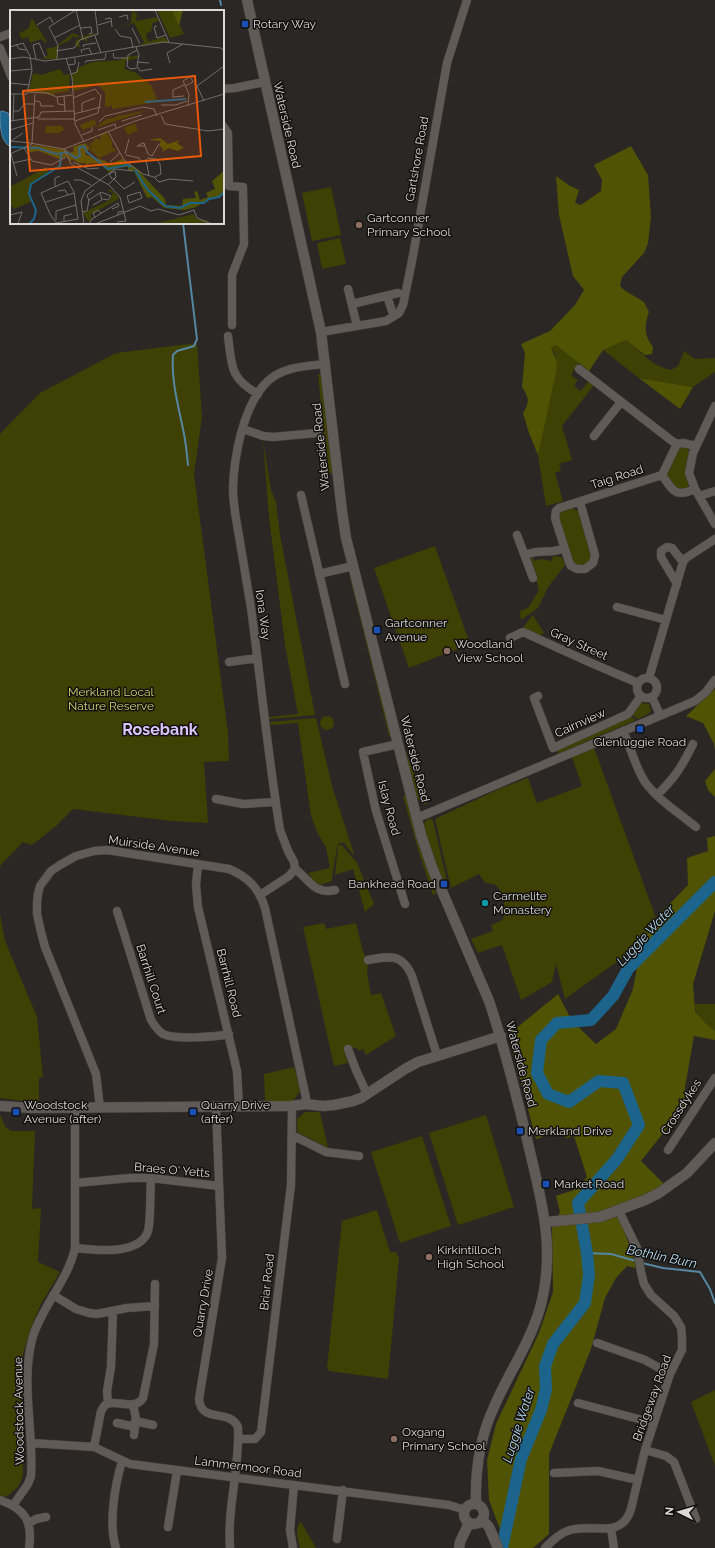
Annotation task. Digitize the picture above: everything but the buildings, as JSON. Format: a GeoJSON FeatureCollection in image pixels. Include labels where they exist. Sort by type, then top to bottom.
{"type":"FeatureCollection","features":[{"type":"Feature","properties":{"kind":"main road","name":"Waterside Road"},"geometry":{"type":"LineString","coordinates":[[247,0],[264,82],[321,332],[326,364],[342,511],[353,566],[417,818],[433,870],[489,1001],[501,1036],[546,1222],[548,1266],[540,1309],[486,1426],[480,1451],[476,1504]]}},
{"type":"Feature","properties":{"kind":"main road"},"geometry":{"type":"LineString","coordinates":[[0,1106],[30,1108],[216,1107],[292,1106],[305,1104],[323,1106],[345,1103],[367,1094],[405,1069],[437,1055],[501,1036]]}},
{"type":"Feature","properties":{"kind":"main road"},"geometry":{"type":"LineString","coordinates":[[546,1222],[600,1217],[645,1200],[673,1184],[687,1173],[714,1146]]}},
{"type":"Feature","properties":{"kind":"main road"},"geometry":{"type":"LineString","coordinates":[[476,1504],[482,1510],[482,1519],[478,1523],[469,1523],[464,1517],[465,1510],[469,1505],[476,1504]]}},
{"type":"Feature","properties":{"kind":"main road"},"geometry":{"type":"LineString","coordinates":[[482,1519],[489,1527],[498,1548]]}},
{"type":"Feature","properties":{"kind":"main road"},"geometry":{"type":"LineString","coordinates":[[459,1548],[460,1542],[469,1523]]}},
{"type":"Feature","properties":{"kind":"street","name":"Gartshore Road"},"geometry":{"type":"LineString","coordinates":[[321,332],[390,320],[399,313],[403,306],[447,63],[467,0]]}},
{"type":"Feature","properties":{"kind":"street"},"geometry":{"type":"LineString","coordinates":[[0,37],[10,33]]}},
{"type":"Feature","properties":{"kind":"street"},"geometry":{"type":"LineString","coordinates":[[0,48],[10,73]]}},
{"type":"Feature","properties":{"kind":"street"},"geometry":{"type":"LineString","coordinates":[[224,89],[264,82]]}},
{"type":"Feature","properties":{"kind":"street"},"geometry":{"type":"LineString","coordinates":[[224,127],[228,133],[229,186],[243,187],[244,199],[244,244],[232,275],[232,325]]}},
{"type":"Feature","properties":{"kind":"street"},"geometry":{"type":"LineString","coordinates":[[348,289],[357,326]]}},
{"type":"Feature","properties":{"kind":"street"},"geometry":{"type":"LineString","coordinates":[[352,304],[398,293]]}},
{"type":"Feature","properties":{"kind":"street"},"geometry":{"type":"LineString","coordinates":[[387,296],[392,312]]}},
{"type":"Feature","properties":{"kind":"street"},"geometry":{"type":"LineString","coordinates":[[228,336],[234,374],[245,387],[258,394]]}},
{"type":"Feature","properties":{"kind":"street","name":"Iona Way"},"geometry":{"type":"LineString","coordinates":[[326,364],[295,368],[278,374],[267,381],[258,394],[243,429],[236,457],[234,499],[251,607],[280,830],[294,862],[295,869],[315,888],[324,891],[335,890]]}},
{"type":"Feature","properties":{"kind":"street"},"geometry":{"type":"LineString","coordinates":[[578,369],[677,444],[696,446]]}},
{"type":"Feature","properties":{"kind":"street"},"geometry":{"type":"LineString","coordinates":[[594,436],[621,402]]}},
{"type":"Feature","properties":{"kind":"street"},"geometry":{"type":"LineString","coordinates":[[715,406],[696,446],[691,459],[689,472],[697,492],[715,524]]}},
{"type":"Feature","properties":{"kind":"street"},"geometry":{"type":"LineString","coordinates":[[243,429],[263,436],[273,437],[316,433]]}},
{"type":"Feature","properties":{"kind":"street","name":"Taig Road"},"geometry":{"type":"LineString","coordinates":[[580,502],[595,551],[595,559],[593,563],[585,569],[574,568],[569,562],[555,518],[556,511],[559,508],[662,475],[677,444]]}},
{"type":"Feature","properties":{"kind":"street","name":"Taig Road"},"geometry":{"type":"LineString","coordinates":[[662,475],[672,490],[676,493],[683,494],[697,492]]}},
{"type":"Feature","properties":{"kind":"street"},"geometry":{"type":"LineString","coordinates":[[697,492],[715,490]]}},
{"type":"Feature","properties":{"kind":"street"},"geometry":{"type":"LineString","coordinates":[[301,495],[345,684]]}},
{"type":"Feature","properties":{"kind":"street"},"geometry":{"type":"LineString","coordinates":[[518,535],[533,578]]}},
{"type":"Feature","properties":{"kind":"street"},"geometry":{"type":"LineString","coordinates":[[649,678],[683,562],[686,558],[715,539]]}},
{"type":"Feature","properties":{"kind":"street"},"geometry":{"type":"LineString","coordinates":[[677,584],[661,557],[661,551],[667,547],[672,548],[683,562]]}},
{"type":"Feature","properties":{"kind":"street"},"geometry":{"type":"LineString","coordinates":[[525,555],[539,550],[556,552],[564,548]]}},
{"type":"Feature","properties":{"kind":"street"},"geometry":{"type":"LineString","coordinates":[[319,574],[353,566]]}},
{"type":"Feature","properties":{"kind":"street"},"geometry":{"type":"LineString","coordinates":[[617,606],[666,620]]}},
{"type":"Feature","properties":{"kind":"street","name":"Gray Street"},"geometry":{"type":"LineString","coordinates":[[510,638],[523,632],[638,682]]}},
{"type":"Feature","properties":{"kind":"street"},"geometry":{"type":"LineString","coordinates":[[229,662],[257,658]]}},
{"type":"Feature","properties":{"kind":"street"},"geometry":{"type":"LineString","coordinates":[[643,679],[652,679],[657,685],[656,692],[652,697],[646,698],[641,696],[637,688],[638,682],[643,679]]}},
{"type":"Feature","properties":{"kind":"street"},"geometry":{"type":"LineString","coordinates":[[417,818],[695,700],[706,692],[715,680]]}},
{"type":"Feature","properties":{"kind":"street","name":"Cairnview"},"geometry":{"type":"LineString","coordinates":[[538,696],[534,698],[553,748],[628,714],[641,696]]}},
{"type":"Feature","properties":{"kind":"street"},"geometry":{"type":"LineString","coordinates":[[652,697],[660,715]]}},
{"type":"Feature","properties":{"kind":"street"},"geometry":{"type":"LineString","coordinates":[[623,730],[645,781],[658,795],[696,827]]}},
{"type":"Feature","properties":{"kind":"street","name":"Islay Road"},"geometry":{"type":"LineString","coordinates":[[398,744],[363,752],[376,810],[405,904]]}},
{"type":"Feature","properties":{"kind":"street"},"geometry":{"type":"LineString","coordinates":[[658,795],[682,767],[693,744]]}},
{"type":"Feature","properties":{"kind":"street"},"geometry":{"type":"LineString","coordinates":[[216,799],[243,804],[276,802]]}},
{"type":"Feature","properties":{"kind":"street","name":"Muirside Avenue"},"geometry":{"type":"LineString","coordinates":[[100,1108],[96,1074],[48,953],[41,932],[37,903],[40,886],[51,871],[76,856],[94,851],[107,850],[225,868],[238,873],[251,882],[260,895],[265,908],[306,1098],[305,1104]]}},
{"type":"Feature","properties":{"kind":"street","name":"Barrhill Road"},"geometry":{"type":"LineString","coordinates":[[198,864],[196,885],[198,907],[238,1071],[239,1106]]}},
{"type":"Feature","properties":{"kind":"street"},"geometry":{"type":"LineString","coordinates":[[260,895],[289,876],[295,869]]}},
{"type":"Feature","properties":{"kind":"street","name":"Barrhill Court"},"geometry":{"type":"LineString","coordinates":[[117,911],[154,1026],[164,1034],[178,1037],[219,1036],[229,1034]]}},
{"type":"Feature","properties":{"kind":"street"},"geometry":{"type":"LineString","coordinates":[[368,960],[391,957],[400,960],[405,964],[412,976],[437,1055]]}},
{"type":"Feature","properties":{"kind":"street"},"geometry":{"type":"LineString","coordinates":[[352,1053],[367,1094]]}},
{"type":"Feature","properties":{"kind":"street","name":"Crossdykes"},"geometry":{"type":"LineString","coordinates":[[668,1150],[715,1078]]}},
{"type":"Feature","properties":{"kind":"street","name":"Briar Road"},"geometry":{"type":"LineString","coordinates":[[238,1439],[255,1440],[261,1432],[291,1185],[292,1106]]}},
{"type":"Feature","properties":{"kind":"street","name":"Woodstock Avenue"},"geometry":{"type":"LineString","coordinates":[[14,1504],[28,1484],[31,1476],[28,1369],[30,1352],[38,1323],[68,1270],[75,1248],[75,1107]]}},
{"type":"Feature","properties":{"kind":"street","name":"Quarry Drive"},"geometry":{"type":"LineString","coordinates":[[216,1107],[222,1258],[199,1404],[204,1411],[209,1414],[228,1418],[236,1422],[238,1427],[235,1477],[228,1533],[230,1548]]}},
{"type":"Feature","properties":{"kind":"street"},"geometry":{"type":"LineString","coordinates":[[292,1135],[326,1152],[359,1156]]}},
{"type":"Feature","properties":{"kind":"street"},"geometry":{"type":"LineString","coordinates":[[75,1248],[107,1251],[133,1245],[142,1240],[148,1230],[151,1178]]}},
{"type":"Feature","properties":{"kind":"street","name":"Braes O' Yetts"},"geometry":{"type":"LineString","coordinates":[[76,1182],[151,1178],[219,1186]]}},
{"type":"Feature","properties":{"kind":"street","name":"Bridgeway Road"},"geometry":{"type":"LineString","coordinates":[[611,1528],[624,1522],[630,1514],[645,1450],[670,1374],[682,1350],[680,1327],[674,1316],[651,1295],[644,1284],[639,1254],[619,1211]]}},
{"type":"Feature","properties":{"kind":"street"},"geometry":{"type":"LineString","coordinates":[[94,1447],[101,1411],[105,1405],[108,1403],[132,1404],[141,1401],[145,1394],[154,1344],[155,1284]]}},
{"type":"Feature","properties":{"kind":"street"},"geometry":{"type":"LineString","coordinates":[[53,1295],[76,1309],[98,1314],[127,1308],[155,1306]]}},
{"type":"Feature","properties":{"kind":"street"},"geometry":{"type":"LineString","coordinates":[[108,1403],[107,1391],[111,1367],[113,1311]]}},
{"type":"Feature","properties":{"kind":"street"},"geometry":{"type":"LineString","coordinates":[[597,1343],[645,1360],[670,1374]]}},
{"type":"Feature","properties":{"kind":"street"},"geometry":{"type":"LineString","coordinates":[[578,1403],[654,1423]]}},
{"type":"Feature","properties":{"kind":"street"},"geometry":{"type":"LineString","coordinates":[[132,1404],[135,1428]]}},
{"type":"Feature","properties":{"kind":"street"},"geometry":{"type":"LineString","coordinates":[[117,1424],[135,1428],[153,1425]]}},
{"type":"Feature","properties":{"kind":"street","name":"Lammermoor Road"},"geometry":{"type":"LineString","coordinates":[[31,1443],[94,1447],[130,1464],[177,1471],[343,1490],[449,1505],[465,1510]]}},
{"type":"Feature","properties":{"kind":"street"},"geometry":{"type":"LineString","coordinates":[[645,1450],[666,1456],[674,1462],[696,1519]]}},
{"type":"Feature","properties":{"kind":"street"},"geometry":{"type":"LineString","coordinates":[[116,1548],[112,1521],[122,1461]]}},
{"type":"Feature","properties":{"kind":"street"},"geometry":{"type":"LineString","coordinates":[[168,1527],[177,1471]]}},
{"type":"Feature","properties":{"kind":"street"},"geometry":{"type":"LineString","coordinates":[[554,1473],[598,1471],[638,1480]]}},
{"type":"Feature","properties":{"kind":"street"},"geometry":{"type":"LineString","coordinates":[[293,1548],[290,1530],[294,1485]]}},
{"type":"Feature","properties":{"kind":"street"},"geometry":{"type":"LineString","coordinates":[[337,1539],[343,1490]]}},
{"type":"Feature","properties":{"kind":"street"},"geometry":{"type":"LineString","coordinates":[[0,1500],[14,1504],[22,1512],[29,1524],[31,1537],[29,1548]]}},
{"type":"Feature","properties":{"kind":"street"},"geometry":{"type":"LineString","coordinates":[[29,1524],[36,1519],[46,1518]]}},
{"type":"Feature","properties":{"kind":"street"},"geometry":{"type":"LineString","coordinates":[[545,1548],[559,1535],[572,1529],[611,1528],[614,1548]]}},
{"type":"Feature","properties":{"kind":"green space"},"geometry":{"type":"Polygon","coordinates":[[[331,187],[341,235],[312,241],[302,193],[331,187]]]}},
{"type":"Feature","properties":{"kind":"green space"},"geometry":{"type":"Polygon","coordinates":[[[340,238],[346,264],[322,269],[317,243],[340,238]]]}},
{"type":"Feature","properties":{"kind":"green space"},"geometry":{"type":"Polygon","coordinates":[[[626,340],[658,366],[671,370],[678,366],[684,351],[695,359],[715,358],[715,372],[693,387],[639,378],[603,350],[626,340]]]}},
{"type":"Feature","properties":{"kind":"green space","name":"Merkland Local Nature Reserve"},"geometry":{"type":"Polygon","coordinates":[[[197,343],[202,417],[194,474],[228,733],[229,761],[204,762],[208,823],[172,821],[73,809],[56,826],[32,845],[23,842],[0,866],[0,434],[40,393],[116,353],[197,343]]]}},
{"type":"Feature","properties":{"kind":"green space"},"geometry":{"type":"Polygon","coordinates":[[[556,345],[579,362],[572,373],[572,376],[578,380],[574,386],[581,391],[589,380],[594,385],[562,426],[572,460],[559,464],[561,471],[555,473],[563,501],[546,506],[538,455],[547,411],[555,354],[551,348],[556,345]]]}},
{"type":"Feature","properties":{"kind":"green space"},"geometry":{"type":"Polygon","coordinates":[[[318,374],[323,374],[333,464],[332,474],[328,472],[318,374]]]}},
{"type":"Feature","properties":{"kind":"green space"},"geometry":{"type":"Polygon","coordinates":[[[263,440],[271,490],[276,502],[280,535],[315,715],[269,719],[269,717],[298,714],[285,645],[269,517],[263,440]]]}},
{"type":"Feature","properties":{"kind":"green space"},"geometry":{"type":"Polygon","coordinates":[[[682,447],[688,448],[689,452],[689,484],[687,489],[677,491],[666,473],[679,449],[682,447]]]}},
{"type":"Feature","properties":{"kind":"green space"},"geometry":{"type":"Polygon","coordinates":[[[572,508],[578,511],[581,515],[593,555],[586,566],[574,565],[558,520],[562,511],[572,508]]]}},
{"type":"Feature","properties":{"kind":"green space"},"geometry":{"type":"Polygon","coordinates":[[[435,546],[470,644],[409,668],[374,568],[435,546]]]}},
{"type":"Feature","properties":{"kind":"green space"},"geometry":{"type":"Polygon","coordinates":[[[533,556],[534,561],[541,559],[552,561],[553,556],[562,557],[565,565],[548,587],[538,608],[521,620],[520,611],[528,608],[539,590],[536,579],[538,579],[531,560],[533,556]]]}},
{"type":"Feature","properties":{"kind":"green space"},"geometry":{"type":"Polygon","coordinates":[[[350,578],[352,578],[392,739],[389,736],[350,578]]]}},
{"type":"Feature","properties":{"kind":"green space"},"geometry":{"type":"Polygon","coordinates":[[[533,615],[544,633],[538,636],[526,630],[524,626],[533,615]]]}},
{"type":"Feature","properties":{"kind":"green space"},"geometry":{"type":"Polygon","coordinates":[[[639,704],[649,704],[651,711],[638,719],[632,715],[639,704]]]}},
{"type":"Feature","properties":{"kind":"green space"},"geometry":{"type":"Polygon","coordinates":[[[324,716],[330,716],[334,720],[334,726],[330,730],[324,730],[320,726],[320,720],[324,716]]]}},
{"type":"Feature","properties":{"kind":"green space"},"geometry":{"type":"Polygon","coordinates":[[[629,716],[636,720],[558,754],[558,749],[629,716]]]}},
{"type":"Feature","properties":{"kind":"green space"},"geometry":{"type":"Polygon","coordinates":[[[316,718],[332,786],[355,857],[344,843],[339,843],[332,881],[320,885],[314,881],[308,873],[330,868],[326,847],[318,834],[311,816],[298,723],[271,725],[270,722],[316,718]]]}},
{"type":"Feature","properties":{"kind":"green space"},"geometry":{"type":"Polygon","coordinates":[[[402,745],[427,805],[420,802],[416,796],[402,745]]]}},
{"type":"Feature","properties":{"kind":"green space"},"geometry":{"type":"Polygon","coordinates":[[[594,748],[656,918],[643,943],[565,999],[556,964],[552,982],[521,1000],[502,945],[478,953],[471,939],[493,931],[491,925],[503,920],[504,900],[502,895],[498,887],[494,884],[485,883],[479,874],[451,888],[435,819],[499,789],[528,778],[537,803],[582,786],[572,757],[594,748]]]}},
{"type":"Feature","properties":{"kind":"green space"},"geometry":{"type":"Polygon","coordinates":[[[407,795],[435,885],[433,885],[436,894],[433,895],[419,853],[403,796],[407,795]]]}},
{"type":"Feature","properties":{"kind":"green space"},"geometry":{"type":"Polygon","coordinates":[[[429,818],[433,821],[448,885],[446,886],[444,880],[442,880],[423,827],[429,818]]]}},
{"type":"Feature","properties":{"kind":"green space"},"geometry":{"type":"Polygon","coordinates":[[[341,844],[357,863],[374,904],[365,912],[353,869],[335,875],[338,846],[341,844]]]}},
{"type":"Feature","properties":{"kind":"green space"},"geometry":{"type":"Polygon","coordinates":[[[0,914],[5,941],[37,1017],[43,1077],[39,1078],[39,1103],[0,1098],[0,914]]]}},
{"type":"Feature","properties":{"kind":"green space"},"geometry":{"type":"Polygon","coordinates":[[[324,923],[326,929],[356,923],[362,948],[368,963],[367,973],[371,995],[381,993],[396,1036],[366,1055],[363,1049],[359,1051],[358,1049],[352,1047],[344,1050],[348,1063],[334,1066],[303,927],[324,923]]]}},
{"type":"Feature","properties":{"kind":"green space"},"geometry":{"type":"Polygon","coordinates":[[[694,1004],[715,1004],[715,1031],[702,1019],[694,1004]]]}},
{"type":"Feature","properties":{"kind":"green space"},"geometry":{"type":"Polygon","coordinates":[[[294,1067],[300,1091],[293,1101],[265,1101],[264,1074],[294,1067]]]}},
{"type":"Feature","properties":{"kind":"green space"},"geometry":{"type":"Polygon","coordinates":[[[305,1112],[320,1112],[328,1148],[297,1132],[297,1119],[305,1112]]]}},
{"type":"Feature","properties":{"kind":"green space"},"geometry":{"type":"Polygon","coordinates":[[[0,1114],[6,1128],[12,1131],[35,1131],[32,1209],[41,1208],[38,1262],[60,1272],[41,1304],[30,1330],[21,1361],[23,1476],[18,1487],[6,1497],[0,1495],[0,1114]]]}},
{"type":"Feature","properties":{"kind":"green space"},"geometry":{"type":"Polygon","coordinates":[[[486,1115],[514,1207],[458,1225],[429,1133],[486,1115]]]}},
{"type":"Feature","properties":{"kind":"green space"},"geometry":{"type":"Polygon","coordinates":[[[422,1136],[451,1226],[400,1243],[371,1152],[422,1136]]]}},
{"type":"Feature","properties":{"kind":"green space"},"geometry":{"type":"Polygon","coordinates":[[[377,1210],[390,1252],[396,1252],[399,1258],[388,1379],[329,1371],[327,1368],[342,1221],[377,1210]]]}},
{"type":"Feature","properties":{"kind":"green space"},"geometry":{"type":"Polygon","coordinates":[[[715,1390],[715,1466],[691,1402],[715,1390]]]}},
{"type":"Feature","properties":{"kind":"green space"},"geometry":{"type":"Polygon","coordinates":[[[301,1522],[316,1548],[300,1548],[297,1535],[298,1525],[301,1522]]]}},
{"type":"Feature","properties":{"kind":"shaded area"},"geometry":{"type":"Polygon","coordinates":[[[631,146],[648,175],[651,217],[648,243],[644,253],[622,277],[620,286],[644,302],[649,312],[646,322],[646,334],[653,347],[652,354],[645,355],[626,340],[603,350],[589,371],[556,345],[551,348],[557,362],[556,372],[538,455],[523,413],[527,406],[528,400],[522,387],[525,353],[521,344],[550,331],[575,305],[584,290],[573,276],[559,215],[556,176],[570,186],[579,190],[575,203],[581,205],[601,191],[602,180],[594,165],[631,146]]]}},
{"type":"Feature","properties":{"kind":"shaded area"},"geometry":{"type":"Polygon","coordinates":[[[639,378],[693,387],[680,409],[639,378]]]}},
{"type":"Feature","properties":{"kind":"shaded area"},"geometry":{"type":"Polygon","coordinates":[[[715,689],[715,751],[714,744],[703,723],[686,716],[715,689]]]}},
{"type":"Feature","properties":{"kind":"shaded area"},"geometry":{"type":"Polygon","coordinates":[[[715,769],[715,797],[708,790],[705,781],[715,769]]]}},
{"type":"Feature","properties":{"kind":"shaded area"},"geometry":{"type":"Polygon","coordinates":[[[715,836],[715,911],[693,984],[695,1011],[704,1022],[715,1031],[715,1040],[694,1036],[685,1087],[687,1103],[641,1161],[665,1185],[628,1202],[614,1206],[631,1249],[636,1268],[627,1266],[616,1278],[605,1298],[591,1349],[549,1454],[549,1534],[533,1548],[507,1548],[489,1500],[487,1460],[496,1424],[539,1333],[553,1292],[552,1226],[560,1212],[556,1196],[574,1190],[587,1177],[574,1136],[566,1138],[560,1131],[536,1139],[508,1035],[558,994],[572,1021],[596,1044],[616,1029],[633,989],[641,947],[656,918],[688,885],[687,858],[708,851],[707,838],[715,836]]]}},
{"type":"Feature","properties":{"kind":"water"},"geometry":{"type":"Polygon","coordinates":[[[2,111],[8,113],[10,117],[9,146],[2,136],[0,112],[2,111]]]}},
{"type":"Feature","properties":{"kind":"waterway"},"geometry":{"type":"LineString","coordinates":[[220,0],[221,5]]}},
{"type":"Feature","properties":{"kind":"waterway"},"geometry":{"type":"LineString","coordinates":[[183,224],[197,339],[194,346],[177,351],[173,355],[173,375],[185,438],[188,465]]}},
{"type":"Feature","properties":{"kind":"waterway","name":"Luggie Water"},"geometry":{"type":"LineString","coordinates":[[502,1548],[521,1459],[541,1410],[546,1389],[545,1366],[553,1344],[585,1303],[589,1275],[587,1253],[578,1203],[617,1159],[639,1125],[623,1083],[599,1081],[569,1102],[548,1094],[537,1073],[541,1040],[557,1023],[591,1020],[613,996],[628,969],[715,882]]}},
{"type":"Feature","properties":{"kind":"waterway","name":"Bothlin Burn"},"geometry":{"type":"LineString","coordinates":[[587,1253],[611,1254],[636,1261]]}},
{"type":"Feature","properties":{"kind":"waterway","name":"Bothlin Burn"},"geometry":{"type":"LineString","coordinates":[[642,1263],[663,1268],[700,1272],[710,1289],[715,1303]]}},
{"type":"Feature","properties":{"kind":"place","name":"Rotary Way"},"geometry":{"type":"Point","coordinates":[245,24]}},
{"type":"Feature","properties":{"kind":"place","name":"Gartconner Primary School"},"geometry":{"type":"Point","coordinates":[359,225]}},
{"type":"Feature","properties":{"kind":"place","name":"Gartconner Avenue"},"geometry":{"type":"Point","coordinates":[377,630]}},
{"type":"Feature","properties":{"kind":"place","name":"Woodland View School"},"geometry":{"type":"Point","coordinates":[447,651]}},
{"type":"Feature","properties":{"kind":"place","name":"Glenluggie Road"},"geometry":{"type":"Point","coordinates":[640,729]}},
{"type":"Feature","properties":{"kind":"place","name":"Bankhead Road"},"geometry":{"type":"Point","coordinates":[444,884]}},
{"type":"Feature","properties":{"kind":"place","name":"Carmelite Monastery"},"geometry":{"type":"Point","coordinates":[485,903]}},
{"type":"Feature","properties":{"kind":"place","name":"Woodstock Avenue (after)"},"geometry":{"type":"Point","coordinates":[16,1112]}},
{"type":"Feature","properties":{"kind":"place","name":"Quarry Drive (after)"},"geometry":{"type":"Point","coordinates":[193,1112]}},
{"type":"Feature","properties":{"kind":"place","name":"Merkland Drive"},"geometry":{"type":"Point","coordinates":[520,1131]}},
{"type":"Feature","properties":{"kind":"place","name":"Market Road"},"geometry":{"type":"Point","coordinates":[546,1184]}},
{"type":"Feature","properties":{"kind":"place","name":"Kirkintilloch High School"},"geometry":{"type":"Point","coordinates":[429,1257]}},
{"type":"Feature","properties":{"kind":"place","name":"Oxgang Primary School"},"geometry":{"type":"Point","coordinates":[394,1439]}},
{"type":"Feature","properties":{"kind":"district","name":"Rosebank"},"geometry":{"type":"Point","coordinates":[160,729]}}]}
